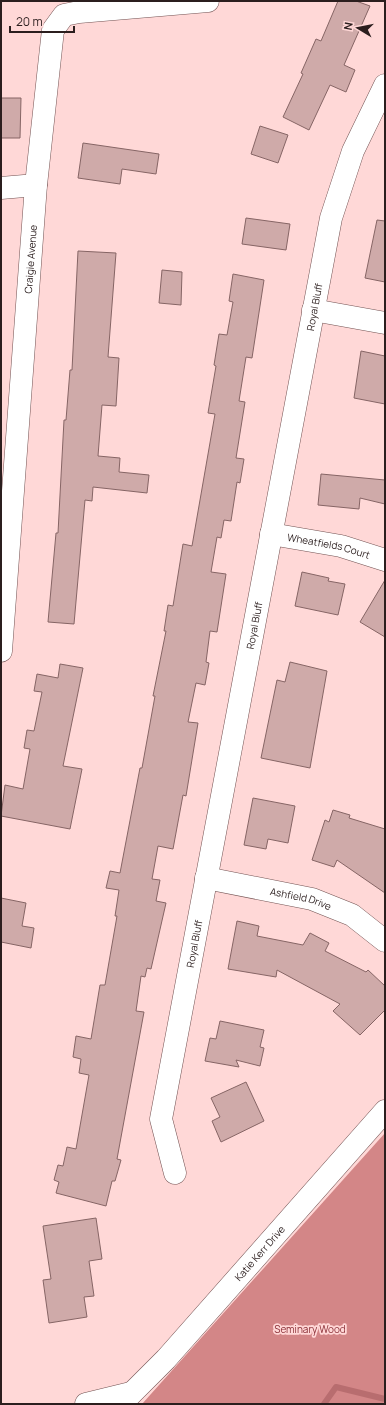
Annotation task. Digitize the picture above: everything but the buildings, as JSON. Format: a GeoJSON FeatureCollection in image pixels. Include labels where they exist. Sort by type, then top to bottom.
{"type":"FeatureCollection","features":[{"type":"Feature","properties":{"kind":"street","name":"Craigie Avenue"},"geometry":{"type":"LineString","coordinates":[[1,651],[7,493],[36,185],[53,30],[64,16],[79,12],[208,1]]}},
{"type":"Feature","properties":{"kind":"street","name":"Royal Bluff"},"geometry":{"type":"LineString","coordinates":[[175,1173],[161,1119],[331,218],[353,151],[385,85]]}},
{"type":"Feature","properties":{"kind":"street"},"geometry":{"type":"LineString","coordinates":[[1,188],[36,185]]}},
{"type":"Feature","properties":{"kind":"street"},"geometry":{"type":"LineString","coordinates":[[314,310],[385,323]]}},
{"type":"Feature","properties":{"kind":"street","name":"Wheatfields Court"},"geometry":{"type":"LineString","coordinates":[[271,534],[342,546],[385,560]]}},
{"type":"Feature","properties":{"kind":"street","name":"Ashfield Drive"},"geometry":{"type":"LineString","coordinates":[[206,878],[312,899],[352,916],[385,941]]}},
{"type":"Feature","properties":{"kind":"street","name":"Katie Kerr Drive"},"geometry":{"type":"LineString","coordinates":[[86,1404],[126,1399],[166,1359],[385,1111]]}},
{"type":"Feature","properties":{"kind":"green space","name":"Seminary Wood"},"geometry":{"type":"Polygon","coordinates":[[[385,1133],[385,1404],[142,1404],[385,1133]]]}},
{"type":"Feature","properties":{"kind":"waterway"},"geometry":{"type":"LineString","coordinates":[[324,1404],[336,1387],[385,1399]]}}]}
